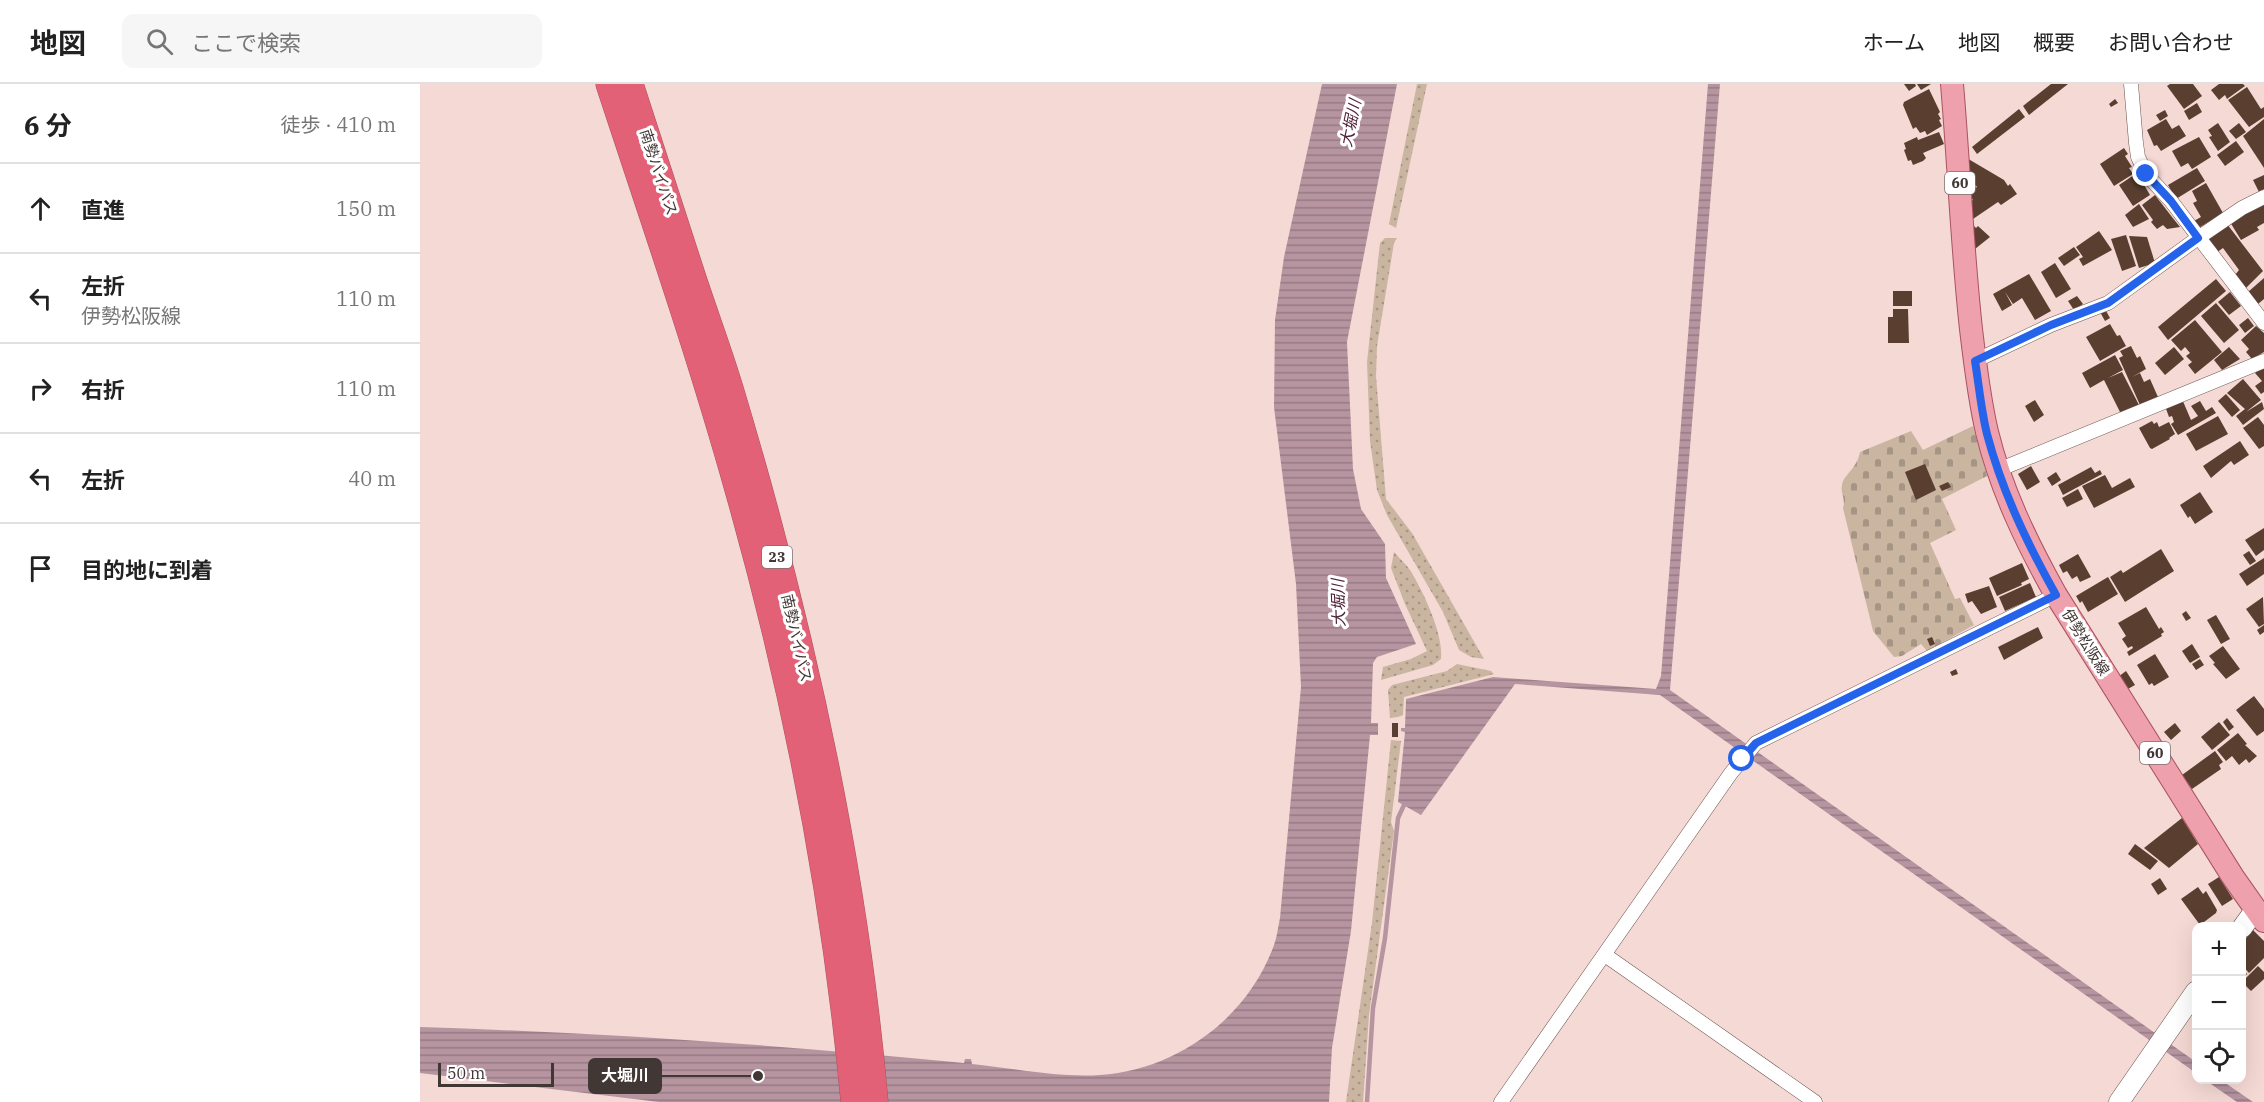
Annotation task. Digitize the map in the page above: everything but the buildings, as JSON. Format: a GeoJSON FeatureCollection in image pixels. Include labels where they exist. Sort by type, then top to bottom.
{"type":"FeatureCollection","features":[{"type":"Feature","properties":{"kind":"highway","name":"南勢バイパス"},"geometry":{"type":"LineString","coordinates":[[609,84],[710,393],[738,487],[774,631],[859,1043],[875,1102]]}},
{"type":"Feature","properties":{"kind":"highway","name":"南勢バイパス"},"geometry":{"type":"LineString","coordinates":[[630,84],[731,391],[758,482],[797,635],[838,827],[859,1043],[854,1102]]}},
{"type":"Feature","properties":{"kind":"main road","name":"伊勢松阪線"},"geometry":{"type":"LineString","coordinates":[[1952,84],[1966,282],[1975,361],[1984,418],[1998,470],[2026,540],[2056,595],[2256,914]]}},
{"type":"Feature","properties":{"kind":"main road"},"geometry":{"type":"LineString","coordinates":[[2119,1102],[2192,998]]}},
{"type":"Feature","properties":{"kind":"street"},"geometry":{"type":"LineString","coordinates":[[2131,84],[2138,157],[2146,174],[2171,201],[2264,323]]}},
{"type":"Feature","properties":{"kind":"street"},"geometry":{"type":"LineString","coordinates":[[1975,361],[2051,325],[2108,303],[2242,208],[2264,197]]}},
{"type":"Feature","properties":{"kind":"street"},"geometry":{"type":"LineString","coordinates":[[1998,470],[2264,361]]}},
{"type":"Feature","properties":{"kind":"street"},"geometry":{"type":"LineString","coordinates":[[1500,1102],[1742,759],[1754,746],[2056,595]]}},
{"type":"Feature","properties":{"kind":"street"},"geometry":{"type":"LineString","coordinates":[[1605,954],[1815,1102]]}},
{"type":"Feature","properties":{"kind":"green space"},"geometry":{"type":"Polygon","coordinates":[[[1417,84],[1427,84],[1396,228],[1389,224],[1417,84]]]}},
{"type":"Feature","properties":{"kind":"green space"},"geometry":{"type":"Polygon","coordinates":[[[1385,238],[1397,238],[1394,243],[1377,346],[1376,376],[1386,499],[1412,533],[1484,659],[1471,657],[1459,650],[1443,612],[1387,515],[1377,490],[1370,441],[1367,362],[1380,243],[1385,238]]]}},
{"type":"Feature","properties":{"kind":"green space"},"geometry":{"type":"Polygon","coordinates":[[[1973,426],[1987,476],[1942,499],[1956,530],[1930,543],[1955,599],[1960,598],[1974,625],[1927,651],[1921,644],[1902,656],[1894,657],[1873,631],[1843,508],[1843,481],[1856,463],[1860,452],[1911,431],[1923,450],[1973,426]]]}},
{"type":"Feature","properties":{"kind":"green space"},"geometry":{"type":"Polygon","coordinates":[[[1394,552],[1410,570],[1421,589],[1436,626],[1441,659],[1433,665],[1381,680],[1383,667],[1411,659],[1427,651],[1391,568],[1394,552]]]}},
{"type":"Feature","properties":{"kind":"green space"},"geometry":{"type":"Polygon","coordinates":[[[1457,664],[1491,671],[1494,674],[1404,697],[1403,715],[1390,718],[1388,690],[1392,685],[1447,671],[1457,664]]]}},
{"type":"Feature","properties":{"kind":"green space"},"geometry":{"type":"Polygon","coordinates":[[[1391,740],[1401,741],[1391,822],[1394,831],[1369,1015],[1363,1102],[1346,1102],[1372,923],[1391,740]]]}},
{"type":"Feature","properties":{"kind":"water"},"geometry":{"type":"Polygon","coordinates":[[[1322,84],[1397,84],[1347,342],[1353,469],[1361,509],[1385,544],[1386,578],[1416,644],[1377,657],[1373,663],[1371,723],[1378,723],[1378,735],[1370,735],[1351,931],[1332,1048],[1329,1102],[659,1102],[420,1073],[420,1027],[692,1040],[964,1063],[965,1059],[971,1059],[972,1064],[1036,1072],[1100,1075],[1129,1071],[1156,1063],[1182,1051],[1228,1017],[1247,995],[1262,971],[1275,942],[1280,918],[1301,687],[1296,584],[1274,407],[1275,320],[1284,257],[1322,84]]]}},
{"type":"Feature","properties":{"kind":"water"},"geometry":{"type":"Polygon","coordinates":[[[1708,84],[1720,84],[1670,690],[2192,1059],[2192,1070],[1660,695],[1515,684],[1421,815],[1398,802],[1405,732],[1401,731],[1401,728],[1405,728],[1406,699],[1493,677],[1656,689],[1661,676],[1708,84]]]}},
{"type":"Feature","properties":{"kind":"water"},"geometry":{"type":"Polygon","coordinates":[[[2211,1084],[2227,1084],[2253,1102],[2237,1102],[2211,1084]]]}},
{"type":"Feature","properties":{"kind":"waterway"},"geometry":{"type":"LineString","coordinates":[[1367,1102],[1373,1008],[1385,938],[1398,818],[1404,805]]}},
{"type":"Feature","properties":{"kind":"place","name":"大堀川"},"geometry":{"type":"Point","coordinates":[758,1076]}},
{"type":"Feature","properties":{"kind":"route"},"geometry":{"type":"LineString","coordinates":[[1742,759],[1756,743],[2056,595],[2031,550],[2012,509],[1998,470],[1987,433],[1975,361],[2051,325],[2108,303],[2198,238],[2171,201],[2146,174]]}}]}
